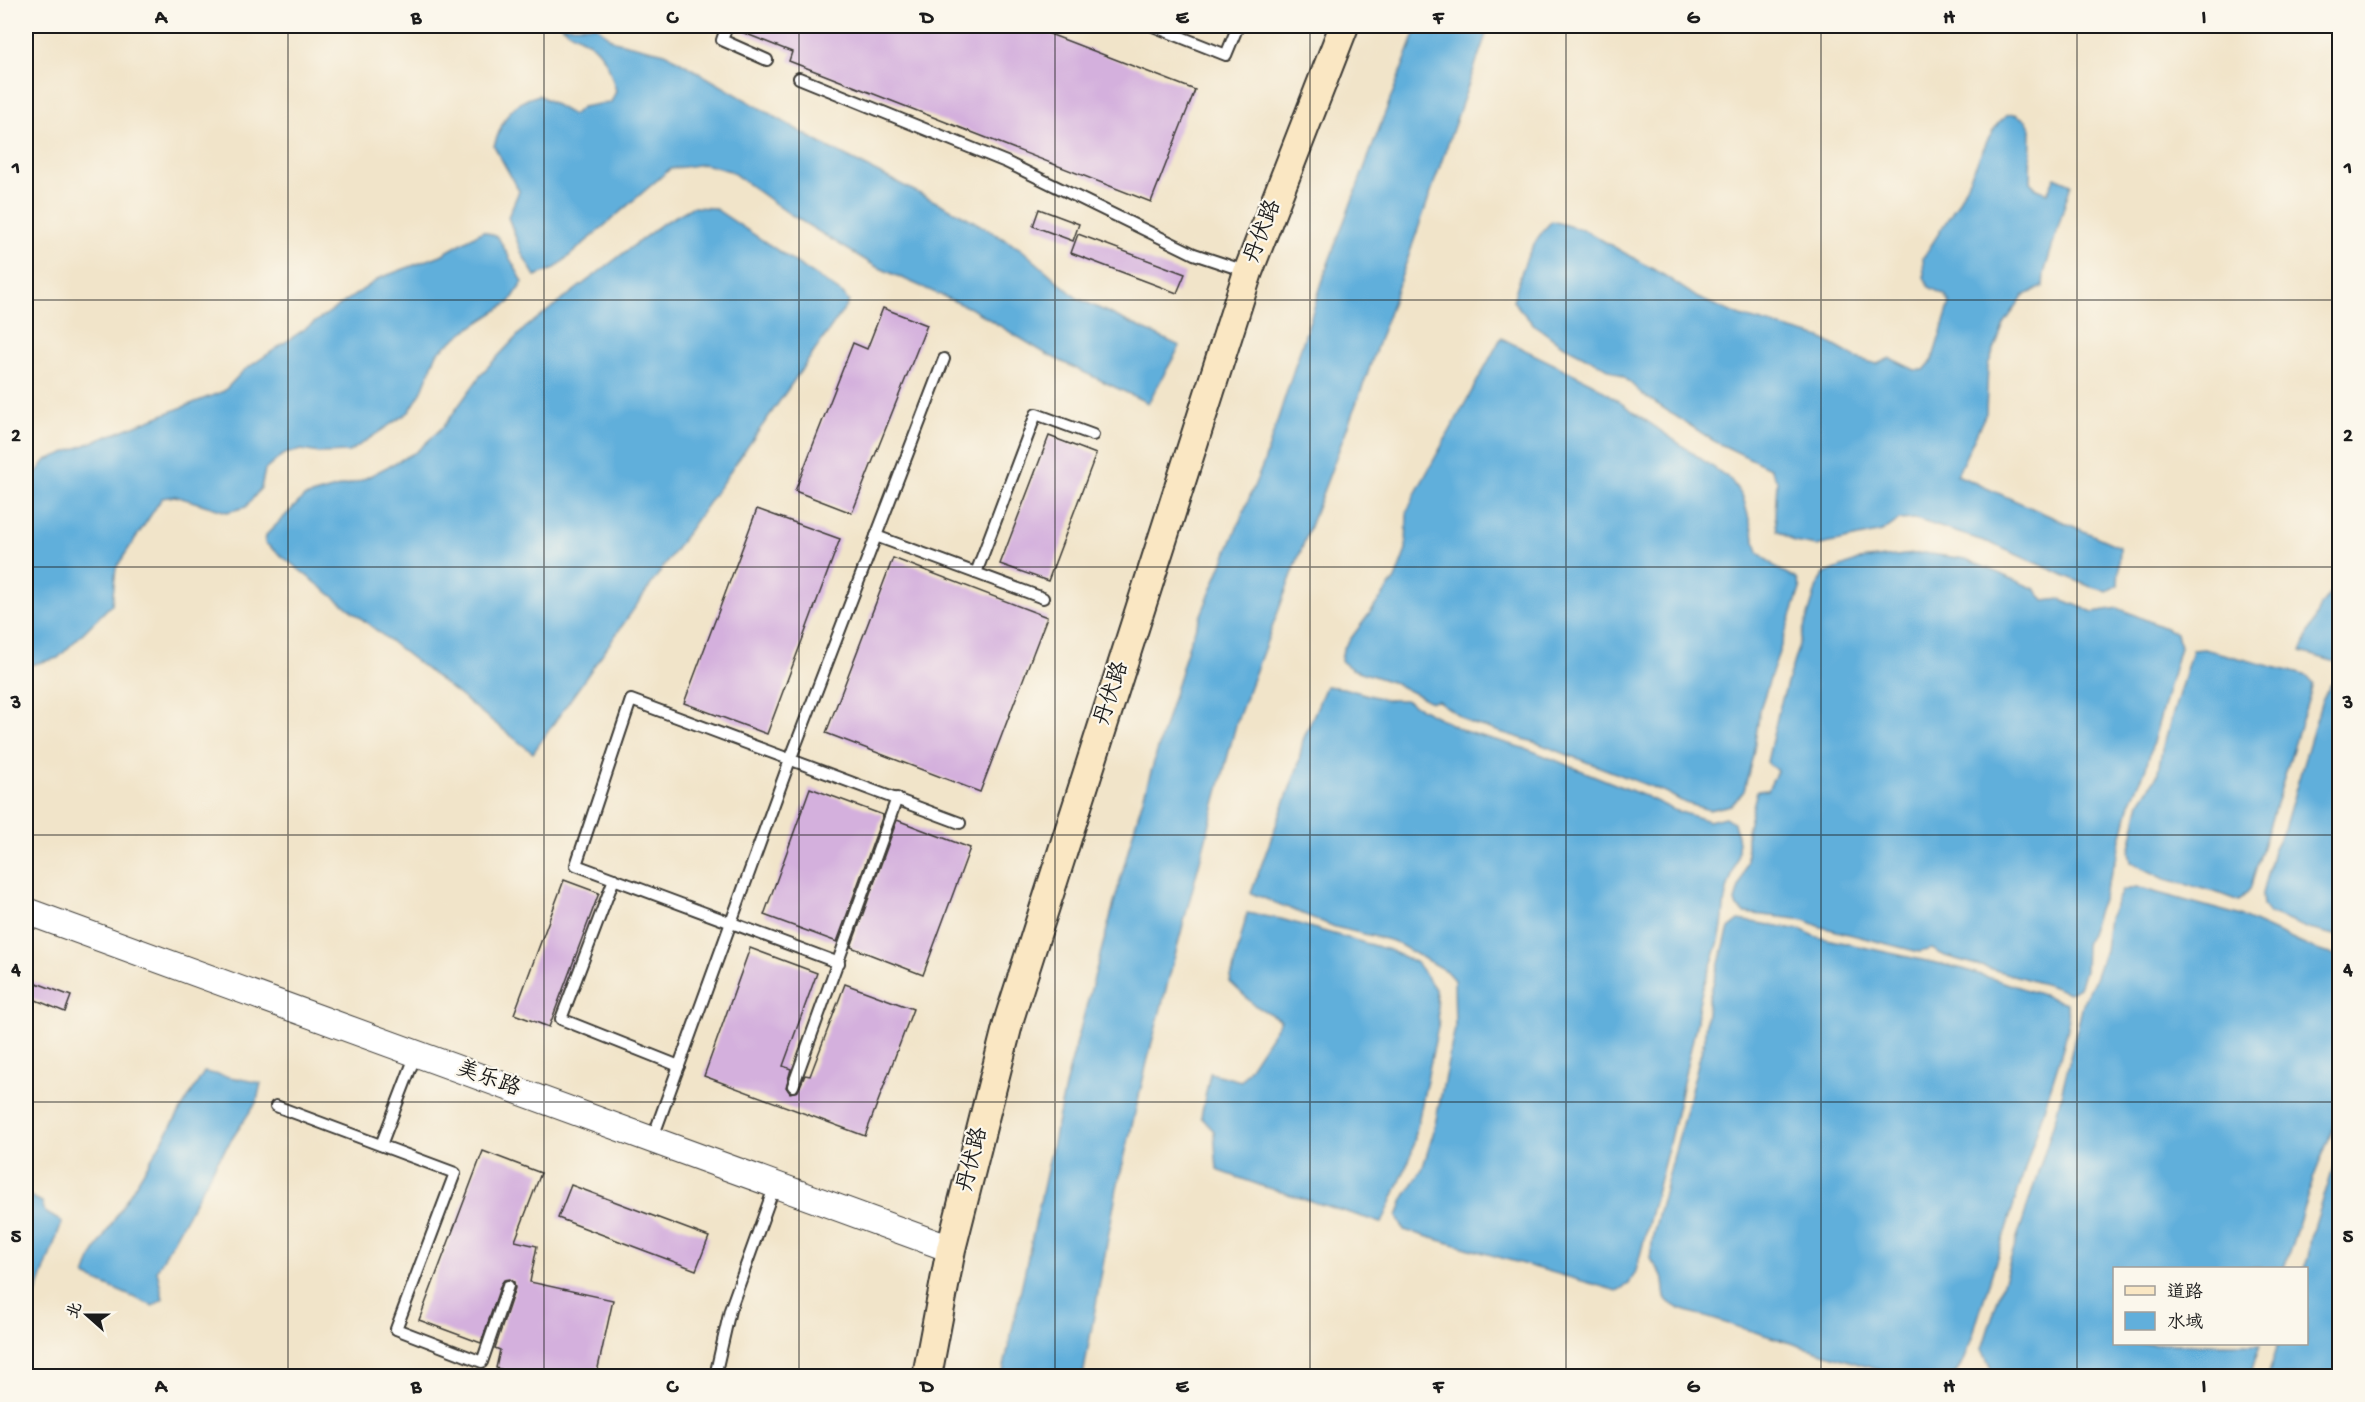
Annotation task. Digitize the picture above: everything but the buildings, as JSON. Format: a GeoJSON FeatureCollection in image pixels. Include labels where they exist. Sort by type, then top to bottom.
{"type":"FeatureCollection","features":[{"type":"Feature","properties":{"kind":"main road","name":"丹伏路"},"geometry":{"type":"LineString","coordinates":[[927,1377],[951,1249],[1010,1016],[1248,272],[1344,26]]}},
{"type":"Feature","properties":{"kind":"street","name":"美乐路"},"geometry":{"type":"LineString","coordinates":[[26,911],[951,1249]]}},
{"type":"Feature","properties":{"kind":"lane"},"geometry":{"type":"LineString","coordinates":[[728,26],[722,40],[767,60]]}},
{"type":"Feature","properties":{"kind":"lane"},"geometry":{"type":"LineString","coordinates":[[1153,26],[1226,55],[1238,26]]}},
{"type":"Feature","properties":{"kind":"lane"},"geometry":{"type":"LineString","coordinates":[[799,78],[1006,162],[1194,254],[1248,272]]}},
{"type":"Feature","properties":{"kind":"lane"},"geometry":{"type":"LineString","coordinates":[[652,1140],[790,760],[944,359]]}},
{"type":"Feature","properties":{"kind":"lane"},"geometry":{"type":"LineString","coordinates":[[976,573],[1036,414],[1093,435]]}},
{"type":"Feature","properties":{"kind":"lane"},"geometry":{"type":"LineString","coordinates":[[876,536],[1043,598]]}},
{"type":"Feature","properties":{"kind":"lane"},"geometry":{"type":"LineString","coordinates":[[839,963],[576,865],[632,700],[960,823]]}},
{"type":"Feature","properties":{"kind":"lane"},"geometry":{"type":"LineString","coordinates":[[793,1086],[897,798]]}},
{"type":"Feature","properties":{"kind":"lane"},"geometry":{"type":"LineString","coordinates":[[614,879],[561,1019],[679,1065]]}},
{"type":"Feature","properties":{"kind":"lane"},"geometry":{"type":"LineString","coordinates":[[381,1145],[416,1054]]}},
{"type":"Feature","properties":{"kind":"lane"},"geometry":{"type":"LineString","coordinates":[[276,1106],[455,1173],[396,1329],[482,1362],[507,1286]]}},
{"type":"Feature","properties":{"kind":"lane"},"geometry":{"type":"LineString","coordinates":[[715,1377],[730,1310],[775,1185]]}},
{"type":"Feature","properties":{"kind":"water"},"geometry":{"type":"Polygon","coordinates":[[[562,26],[596,26],[614,41],[665,53],[827,147],[968,218],[1021,249],[1077,298],[1180,346],[1148,403],[1048,355],[972,309],[875,266],[788,213],[730,171],[704,164],[670,169],[554,269],[535,276],[522,254],[508,217],[519,191],[494,146],[501,127],[514,107],[529,98],[539,95],[573,115],[582,107],[611,102],[616,91],[601,53],[562,26]]]}},
{"type":"Feature","properties":{"kind":"water"},"geometry":{"type":"Polygon","coordinates":[[[1418,26],[1489,26],[1368,372],[1237,721],[1151,1046],[1117,1188],[1083,1376],[1002,1376],[1067,1078],[1134,829],[1189,644],[1264,462],[1328,264],[1418,26]]]}},
{"type":"Feature","properties":{"kind":"water"},"geometry":{"type":"Polygon","coordinates":[[[2015,114],[2026,120],[2031,129],[2030,182],[2037,189],[2047,193],[2055,177],[2071,184],[2044,274],[2043,287],[2023,296],[2004,324],[1988,365],[1986,413],[1957,475],[2120,547],[2118,585],[2107,591],[2091,587],[1990,543],[1915,519],[1899,520],[1882,532],[1816,546],[1795,542],[1777,530],[1775,515],[1777,481],[1770,468],[1714,441],[1643,395],[1624,377],[1559,343],[1532,323],[1513,301],[1532,248],[1552,221],[1586,231],[1665,276],[1698,298],[1740,316],[1821,338],[1856,358],[1877,364],[1890,358],[1915,370],[1924,370],[1932,361],[1950,303],[1945,295],[1929,287],[1924,277],[1923,258],[1958,203],[1998,123],[2008,115],[2015,114]]]}},
{"type":"Feature","properties":{"kind":"water"},"geometry":{"type":"Polygon","coordinates":[[[692,207],[714,208],[843,294],[849,302],[533,753],[265,543],[266,535],[304,497],[360,481],[416,452],[444,426],[483,372],[525,328],[662,224],[692,207]]]}},
{"type":"Feature","properties":{"kind":"water"},"geometry":{"type":"Polygon","coordinates":[[[483,231],[498,237],[523,282],[510,302],[465,331],[437,353],[421,393],[409,412],[349,452],[319,453],[302,450],[284,454],[265,470],[261,488],[246,507],[227,512],[175,496],[162,498],[116,568],[112,604],[58,658],[26,666],[26,486],[46,460],[224,391],[243,371],[380,278],[441,255],[483,231]]]}},
{"type":"Feature","properties":{"kind":"water"},"geometry":{"type":"Polygon","coordinates":[[[1501,338],[1592,383],[1730,479],[1743,497],[1758,552],[1778,569],[1797,579],[1800,589],[1760,709],[1753,755],[1744,791],[1731,805],[1709,810],[1685,803],[1665,792],[1537,743],[1470,723],[1438,701],[1431,702],[1392,682],[1352,669],[1341,661],[1343,649],[1395,579],[1406,550],[1407,512],[1414,496],[1501,338]]]}},
{"type":"Feature","properties":{"kind":"water"},"geometry":{"type":"Polygon","coordinates":[[[1924,553],[1966,559],[2035,589],[2044,601],[2061,599],[2093,612],[2118,608],[2177,633],[2180,647],[2145,771],[2130,803],[2117,856],[2086,945],[2085,971],[2079,987],[2069,993],[1945,956],[1932,949],[1919,952],[1821,927],[1805,920],[1745,913],[1737,907],[1735,901],[1747,861],[1747,830],[1757,791],[1768,790],[1777,771],[1767,762],[1779,709],[1817,586],[1824,574],[1858,560],[1924,553]]]}},
{"type":"Feature","properties":{"kind":"water"},"geometry":{"type":"Polygon","coordinates":[[[2339,581],[2339,663],[2301,652],[2319,608],[2339,581]]]}},
{"type":"Feature","properties":{"kind":"water"},"geometry":{"type":"Polygon","coordinates":[[[2204,649],[2308,676],[2313,684],[2250,889],[2239,901],[2165,879],[2131,862],[2129,852],[2140,802],[2157,776],[2162,750],[2192,650],[2204,649]]]}},
{"type":"Feature","properties":{"kind":"water"},"geometry":{"type":"Polygon","coordinates":[[[2331,684],[2340,687],[2339,936],[2309,929],[2269,913],[2263,906],[2262,894],[2273,850],[2284,829],[2322,700],[2331,684]]]}},
{"type":"Feature","properties":{"kind":"water"},"geometry":{"type":"Polygon","coordinates":[[[1326,686],[1343,688],[1387,700],[1405,700],[1464,731],[1530,750],[1674,810],[1709,821],[1725,817],[1734,823],[1738,842],[1737,857],[1726,895],[1718,943],[1700,998],[1697,1021],[1669,1144],[1636,1271],[1629,1284],[1617,1291],[1404,1230],[1397,1217],[1403,1199],[1422,1170],[1433,1134],[1455,1028],[1454,980],[1446,971],[1393,941],[1335,927],[1251,893],[1298,766],[1303,740],[1326,686]]]}},
{"type":"Feature","properties":{"kind":"water"},"geometry":{"type":"Polygon","coordinates":[[[2136,887],[2238,915],[2316,950],[2339,956],[2339,1113],[2313,1179],[2284,1267],[2113,1267],[2113,1345],[2260,1345],[2250,1376],[1990,1376],[1991,1369],[1982,1349],[2056,1116],[2084,1000],[2095,979],[2105,950],[2109,918],[2122,891],[2136,887]]]}},
{"type":"Feature","properties":{"kind":"water"},"geometry":{"type":"Polygon","coordinates":[[[1247,913],[1281,919],[1389,950],[1417,963],[1435,989],[1439,1022],[1411,1156],[1382,1223],[1217,1170],[1214,1131],[1201,1117],[1210,1073],[1241,1081],[1281,1020],[1254,1005],[1230,982],[1247,913]]]}},
{"type":"Feature","properties":{"kind":"water"},"geometry":{"type":"Polygon","coordinates":[[[1739,920],[1802,930],[1817,937],[1963,969],[2067,1003],[2068,1028],[2060,1058],[1965,1359],[1953,1376],[1898,1376],[1680,1309],[1666,1299],[1662,1276],[1650,1259],[1653,1235],[1704,1041],[1708,1002],[1729,928],[1739,920]]]}},
{"type":"Feature","properties":{"kind":"water"},"geometry":{"type":"Polygon","coordinates":[[[204,1072],[261,1083],[257,1101],[218,1160],[157,1270],[163,1299],[153,1306],[85,1276],[92,1256],[204,1072]]]}},
{"type":"Feature","properties":{"kind":"water"},"geometry":{"type":"Polygon","coordinates":[[[2339,1149],[2339,1376],[2268,1376],[2278,1345],[2308,1345],[2308,1267],[2304,1267],[2311,1238],[2339,1149]]]}},
{"type":"Feature","properties":{"kind":"water"},"geometry":{"type":"Polygon","coordinates":[[[26,1194],[42,1202],[45,1212],[62,1222],[35,1296],[26,1301],[26,1194]]]}}]}
